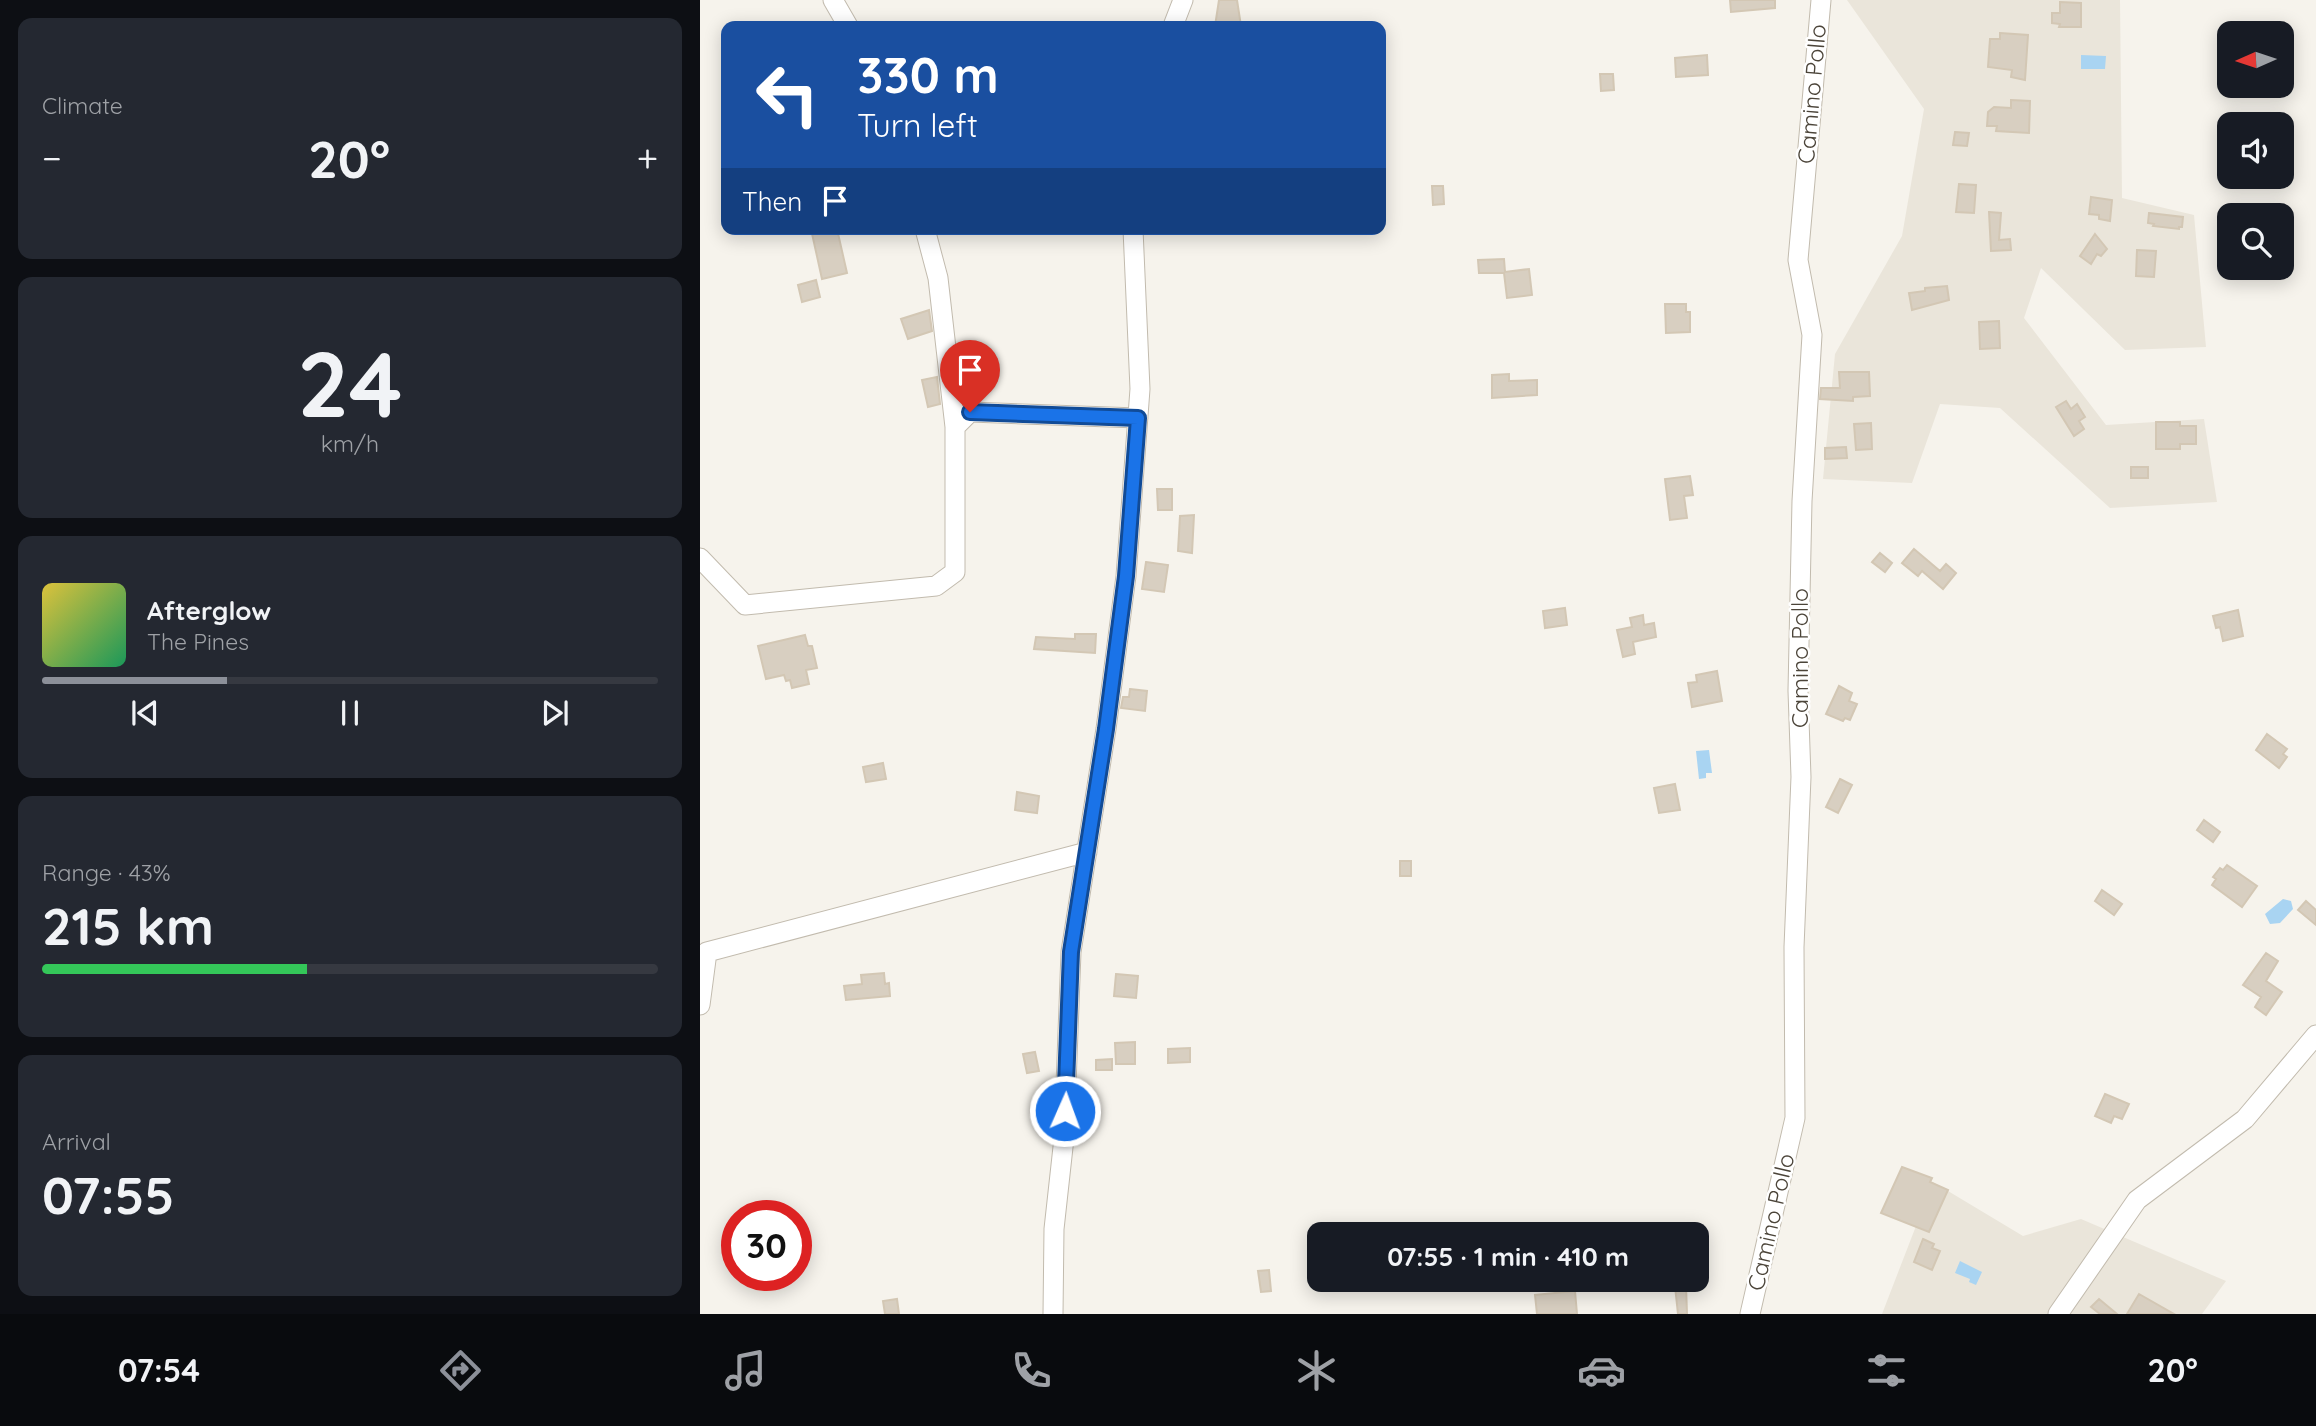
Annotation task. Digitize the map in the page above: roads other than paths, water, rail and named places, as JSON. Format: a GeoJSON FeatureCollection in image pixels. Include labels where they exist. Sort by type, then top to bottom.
{"type":"FeatureCollection","features":[{"type":"Feature","properties":{"kind":"street"},"geometry":{"type":"LineString","coordinates":[[833,0],[845,21]]}},
{"type":"Feature","properties":{"kind":"street"},"geometry":{"type":"LineString","coordinates":[[1175,21],[1183,0]]}},
{"type":"Feature","properties":{"kind":"street","name":"Camino Pollo"},"geometry":{"type":"LineString","coordinates":[[1750,1314],[1795,1118],[1794,947],[1801,777],[1798,691],[1802,501],[1812,335],[1798,260],[1821,0]]}},
{"type":"Feature","properties":{"kind":"street"},"geometry":{"type":"LineString","coordinates":[[700,558],[745,606],[936,586],[955,572],[955,427],[938,278],[927,235]]}},
{"type":"Feature","properties":{"kind":"street"},"geometry":{"type":"LineString","coordinates":[[1053,1314],[1054,1229],[1064,1138],[1071,952],[1106,729],[1126,576],[1138,418],[1140,388],[1133,235]]}},
{"type":"Feature","properties":{"kind":"street"},"geometry":{"type":"LineString","coordinates":[[955,427],[970,412],[1138,418]]}},
{"type":"Feature","properties":{"kind":"street"},"geometry":{"type":"LineString","coordinates":[[700,1005],[707,952],[1087,852]]}},
{"type":"Feature","properties":{"kind":"street"},"geometry":{"type":"LineString","coordinates":[[2059,1314],[2137,1200],[2245,1119],[2316,1035]]}},
{"type":"Feature","properties":{"kind":"water"},"geometry":{"type":"Polygon","coordinates":[[[2081,55],[2106,56],[2105,69],[2081,69],[2081,55]]]}},
{"type":"Feature","properties":{"kind":"water"},"geometry":{"type":"Polygon","coordinates":[[[1709,750],[1712,773],[1706,773],[1706,778],[1699,779],[1696,751],[1709,750]]]}},
{"type":"Feature","properties":{"kind":"water"},"geometry":{"type":"Polygon","coordinates":[[[2283,899],[2291,901],[2293,909],[2280,923],[2270,924],[2265,914],[2283,899]]]}},
{"type":"Feature","properties":{"kind":"water"},"geometry":{"type":"Polygon","coordinates":[[[1960,1261],[1982,1272],[1976,1285],[1969,1282],[1970,1279],[1955,1273],[1960,1261]]]}}]}
